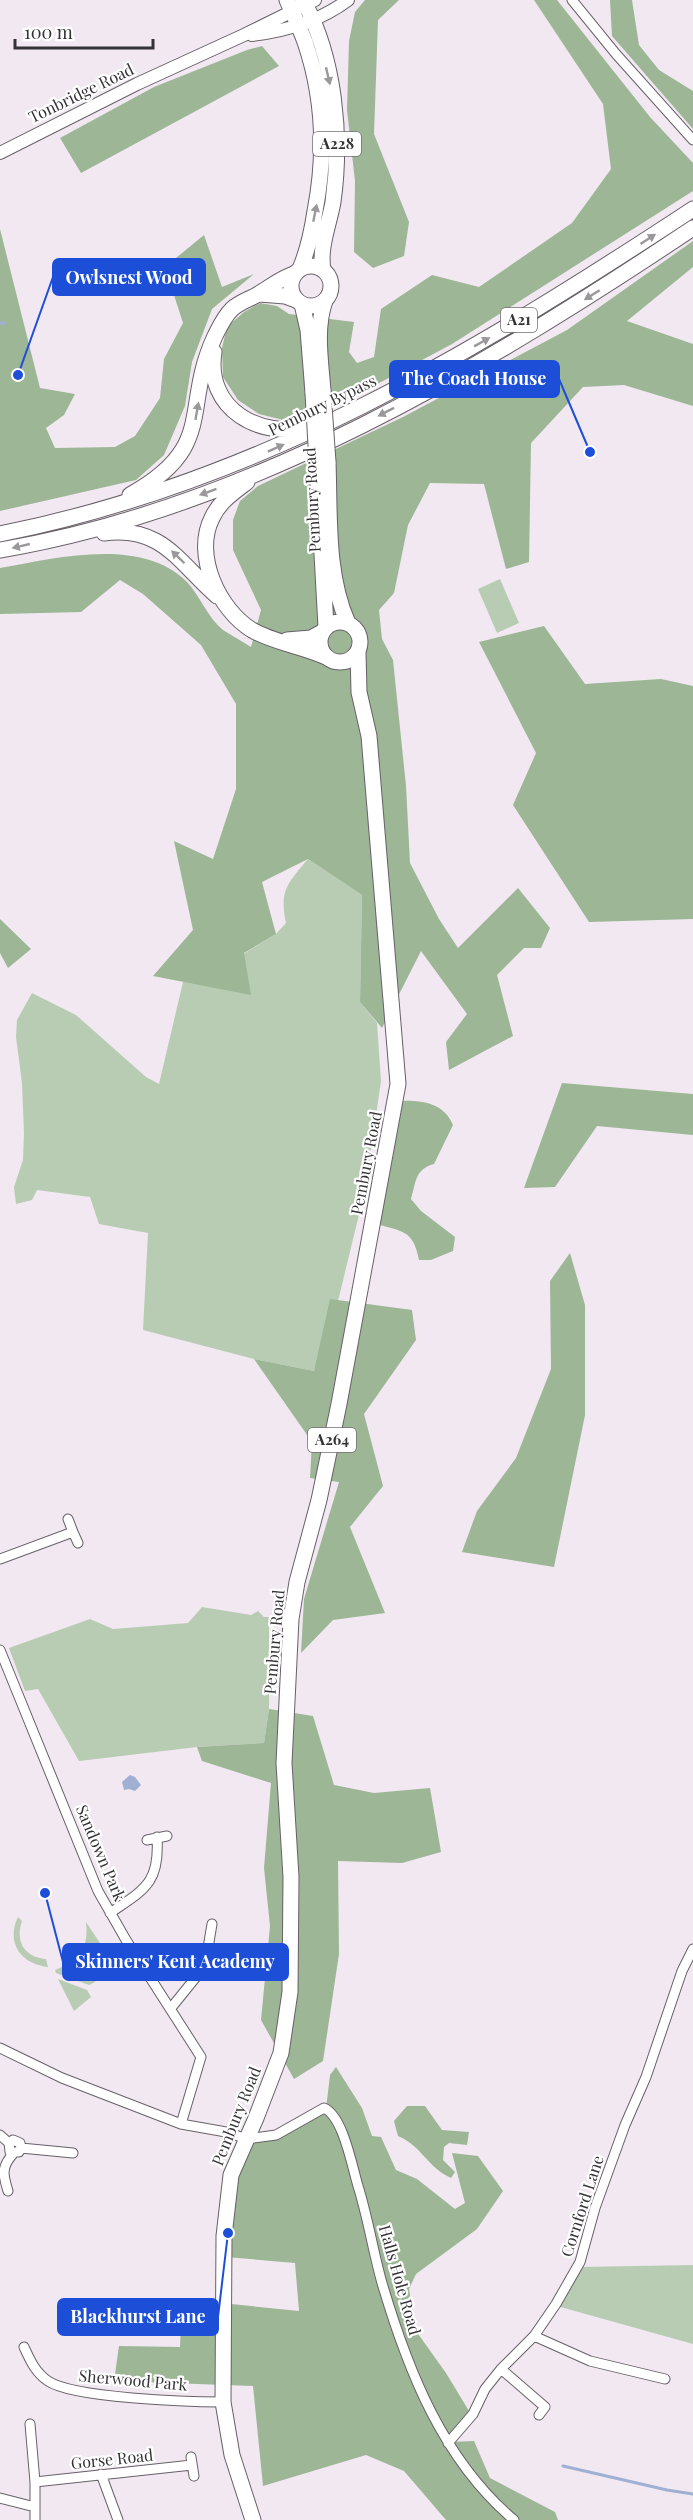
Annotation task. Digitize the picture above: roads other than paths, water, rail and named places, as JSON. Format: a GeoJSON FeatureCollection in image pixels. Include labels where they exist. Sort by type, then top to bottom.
{"type":"FeatureCollection","features":[{"type":"Feature","properties":{"kind":"main road","name":"A228"},"geometry":{"type":"LineString","coordinates":[[298,271],[308,247],[318,199],[323,135],[300,3]]}},
{"type":"Feature","properties":{"kind":"main road","name":"A228"},"geometry":{"type":"LineString","coordinates":[[305,22],[329,76],[336,119],[337,147],[332,203],[322,251],[323,270]]}},
{"type":"Feature","properties":{"kind":"main road","name":"Pembury Bypass"},"geometry":{"type":"LineString","coordinates":[[0,534],[104,509],[205,477],[290,441],[488,338],[584,281],[693,209]]}},
{"type":"Feature","properties":{"kind":"main road","name":"A21"},"geometry":{"type":"LineString","coordinates":[[0,550],[78,533],[165,507],[259,472],[339,436],[493,354],[593,295],[693,228]]}},
{"type":"Feature","properties":{"kind":"main road"},"geometry":{"type":"LineString","coordinates":[[260,294],[285,296],[299,302],[314,306],[325,301],[331,286],[323,270],[312,266],[298,271],[291,286],[299,302]]}},
{"type":"Feature","properties":{"kind":"main road","name":"A21"},"geometry":{"type":"LineString","coordinates":[[104,509],[160,477],[184,449],[194,425],[204,364],[220,325],[231,310],[249,298],[260,294],[269,285],[298,271]]}},
{"type":"Feature","properties":{"kind":"main road","name":"Pembury Road"},"geometry":{"type":"LineString","coordinates":[[324,630],[322,463],[318,392],[321,312],[325,301]]}},
{"type":"Feature","properties":{"kind":"main road","name":"Pembury Road"},"geometry":{"type":"LineString","coordinates":[[299,302],[308,330],[318,392]]}},
{"type":"Feature","properties":{"kind":"main road","name":"A21"},"geometry":{"type":"LineString","coordinates":[[215,337],[213,363],[217,388],[227,404],[243,418],[275,430],[301,429],[338,418]]}},
{"type":"Feature","properties":{"kind":"main road","name":"Pembury Road"},"geometry":{"type":"LineString","coordinates":[[322,463],[337,593],[348,623]]}},
{"type":"Feature","properties":{"kind":"main road","name":"A21"},"geometry":{"type":"LineString","coordinates":[[220,598],[208,559],[208,529],[212,518],[223,502],[259,472]]}},
{"type":"Feature","properties":{"kind":"main road","name":"A21"},"geometry":{"type":"LineString","coordinates":[[78,533],[132,531],[153,538],[172,551],[244,625],[332,659]]}},
{"type":"Feature","properties":{"kind":"main road"},"geometry":{"type":"LineString","coordinates":[[337,621],[354,627],[361,639],[358,653],[349,660],[332,659],[320,645],[324,630],[337,621]]}},
{"type":"Feature","properties":{"kind":"main road","name":"A21"},"geometry":{"type":"LineString","coordinates":[[279,640],[311,638],[324,630]]}},
{"type":"Feature","properties":{"kind":"main road","name":"Pembury Road"},"geometry":{"type":"LineString","coordinates":[[253,2520],[232,2455],[223,2402],[224,2236],[231,2175],[280,2053],[290,1992],[291,1877],[284,1763],[291,1618],[297,1582],[319,1500],[339,1404],[398,1084],[369,736],[359,692],[358,653]]}},
{"type":"Feature","properties":{"kind":"main road","name":"Pembury Road"},"geometry":{"type":"LineString","coordinates":[[332,659],[359,692]]}},
{"type":"Feature","properties":{"kind":"street","name":"Tonbridge Road"},"geometry":{"type":"LineString","coordinates":[[244,35],[275,32],[305,22],[336,9],[348,0]]}},
{"type":"Feature","properties":{"kind":"street"},"geometry":{"type":"LineString","coordinates":[[572,0],[615,54],[693,140]]}},
{"type":"Feature","properties":{"kind":"street","name":"Tonbridge Road"},"geometry":{"type":"LineString","coordinates":[[0,153],[137,84],[244,35],[300,3]]}},
{"type":"Feature","properties":{"kind":"street"},"geometry":{"type":"LineString","coordinates":[[68,1519],[78,1543]]}},
{"type":"Feature","properties":{"kind":"street"},"geometry":{"type":"LineString","coordinates":[[0,1559],[73,1532]]}},
{"type":"Feature","properties":{"kind":"street","name":"Sandown Park"},"geometry":{"type":"LineString","coordinates":[[1,1656],[98,1891],[201,2057],[181,2124]]}},
{"type":"Feature","properties":{"kind":"street"},"geometry":{"type":"LineString","coordinates":[[110,1913],[141,1891],[150,1881],[158,1856],[157,1838]]}},
{"type":"Feature","properties":{"kind":"street"},"geometry":{"type":"LineString","coordinates":[[171,2008],[205,1966],[212,1924]]}},
{"type":"Feature","properties":{"kind":"street","name":"Cornford Lane"},"geometry":{"type":"LineString","coordinates":[[448,2442],[473,2414],[485,2390],[501,2369],[534,2336],[580,2262],[595,2208],[621,2136],[646,2077],[682,1971],[693,1949]]}},
{"type":"Feature","properties":{"kind":"street"},"geometry":{"type":"LineString","coordinates":[[0,2048],[62,2078],[181,2124],[226,2132],[247,2139]]}},
{"type":"Feature","properties":{"kind":"street","name":"Halls Hole Road"},"geometry":{"type":"LineString","coordinates":[[247,2139],[276,2135],[324,2108],[335,2117],[360,2193],[382,2284],[416,2385],[468,2474],[514,2520]]}},
{"type":"Feature","properties":{"kind":"street"},"geometry":{"type":"LineString","coordinates":[[0,2135],[9,2143],[17,2140],[17,2151]]}},
{"type":"Feature","properties":{"kind":"street"},"geometry":{"type":"LineString","coordinates":[[8,2191],[3,2174],[6,2161],[17,2151],[74,2153]]}},
{"type":"Feature","properties":{"kind":"street"},"geometry":{"type":"LineString","coordinates":[[534,2336],[591,2361],[664,2379]]}},
{"type":"Feature","properties":{"kind":"street","name":"Sherwood Park"},"geometry":{"type":"LineString","coordinates":[[24,2347],[31,2364],[39,2373],[48,2381],[64,2389],[148,2398],[223,2402]]}},
{"type":"Feature","properties":{"kind":"street"},"geometry":{"type":"LineString","coordinates":[[501,2369],[545,2407],[539,2415]]}},
{"type":"Feature","properties":{"kind":"street"},"geometry":{"type":"LineString","coordinates":[[30,2424],[35,2482],[35,2520]]}},
{"type":"Feature","properties":{"kind":"street","name":"Gorse Road"},"geometry":{"type":"LineString","coordinates":[[35,2482],[192,2461],[194,2476]]}},
{"type":"Feature","properties":{"kind":"street"},"geometry":{"type":"LineString","coordinates":[[102,2474],[118,2520]]}},
{"type":"Feature","properties":{"kind":"street"},"geometry":{"type":"LineString","coordinates":[[0,2498],[35,2507]]}},
{"type":"Feature","properties":{"kind":"water"},"geometry":{"type":"Polygon","coordinates":[[[130,1775],[135,1777],[141,1785],[135,1791],[124,1790],[122,1782],[130,1775]]]}},
{"type":"Feature","properties":{"kind":"waterway"},"geometry":{"type":"LineString","coordinates":[[0,323],[5,323]]}},
{"type":"Feature","properties":{"kind":"waterway"},"geometry":{"type":"LineString","coordinates":[[563,2466],[693,2494]]}},
{"type":"Feature","properties":{"kind":"place","name":"Owlsnest Wood"},"geometry":{"type":"Point","coordinates":[18,375]}},
{"type":"Feature","properties":{"kind":"place","name":"The Coach House"},"geometry":{"type":"Point","coordinates":[590,452]}},
{"type":"Feature","properties":{"kind":"place","name":"Skinners' Kent Academy"},"geometry":{"type":"Point","coordinates":[45,1893]}},
{"type":"Feature","properties":{"kind":"place","name":"Blackhurst Lane"},"geometry":{"type":"Point","coordinates":[228,2233]}}]}
